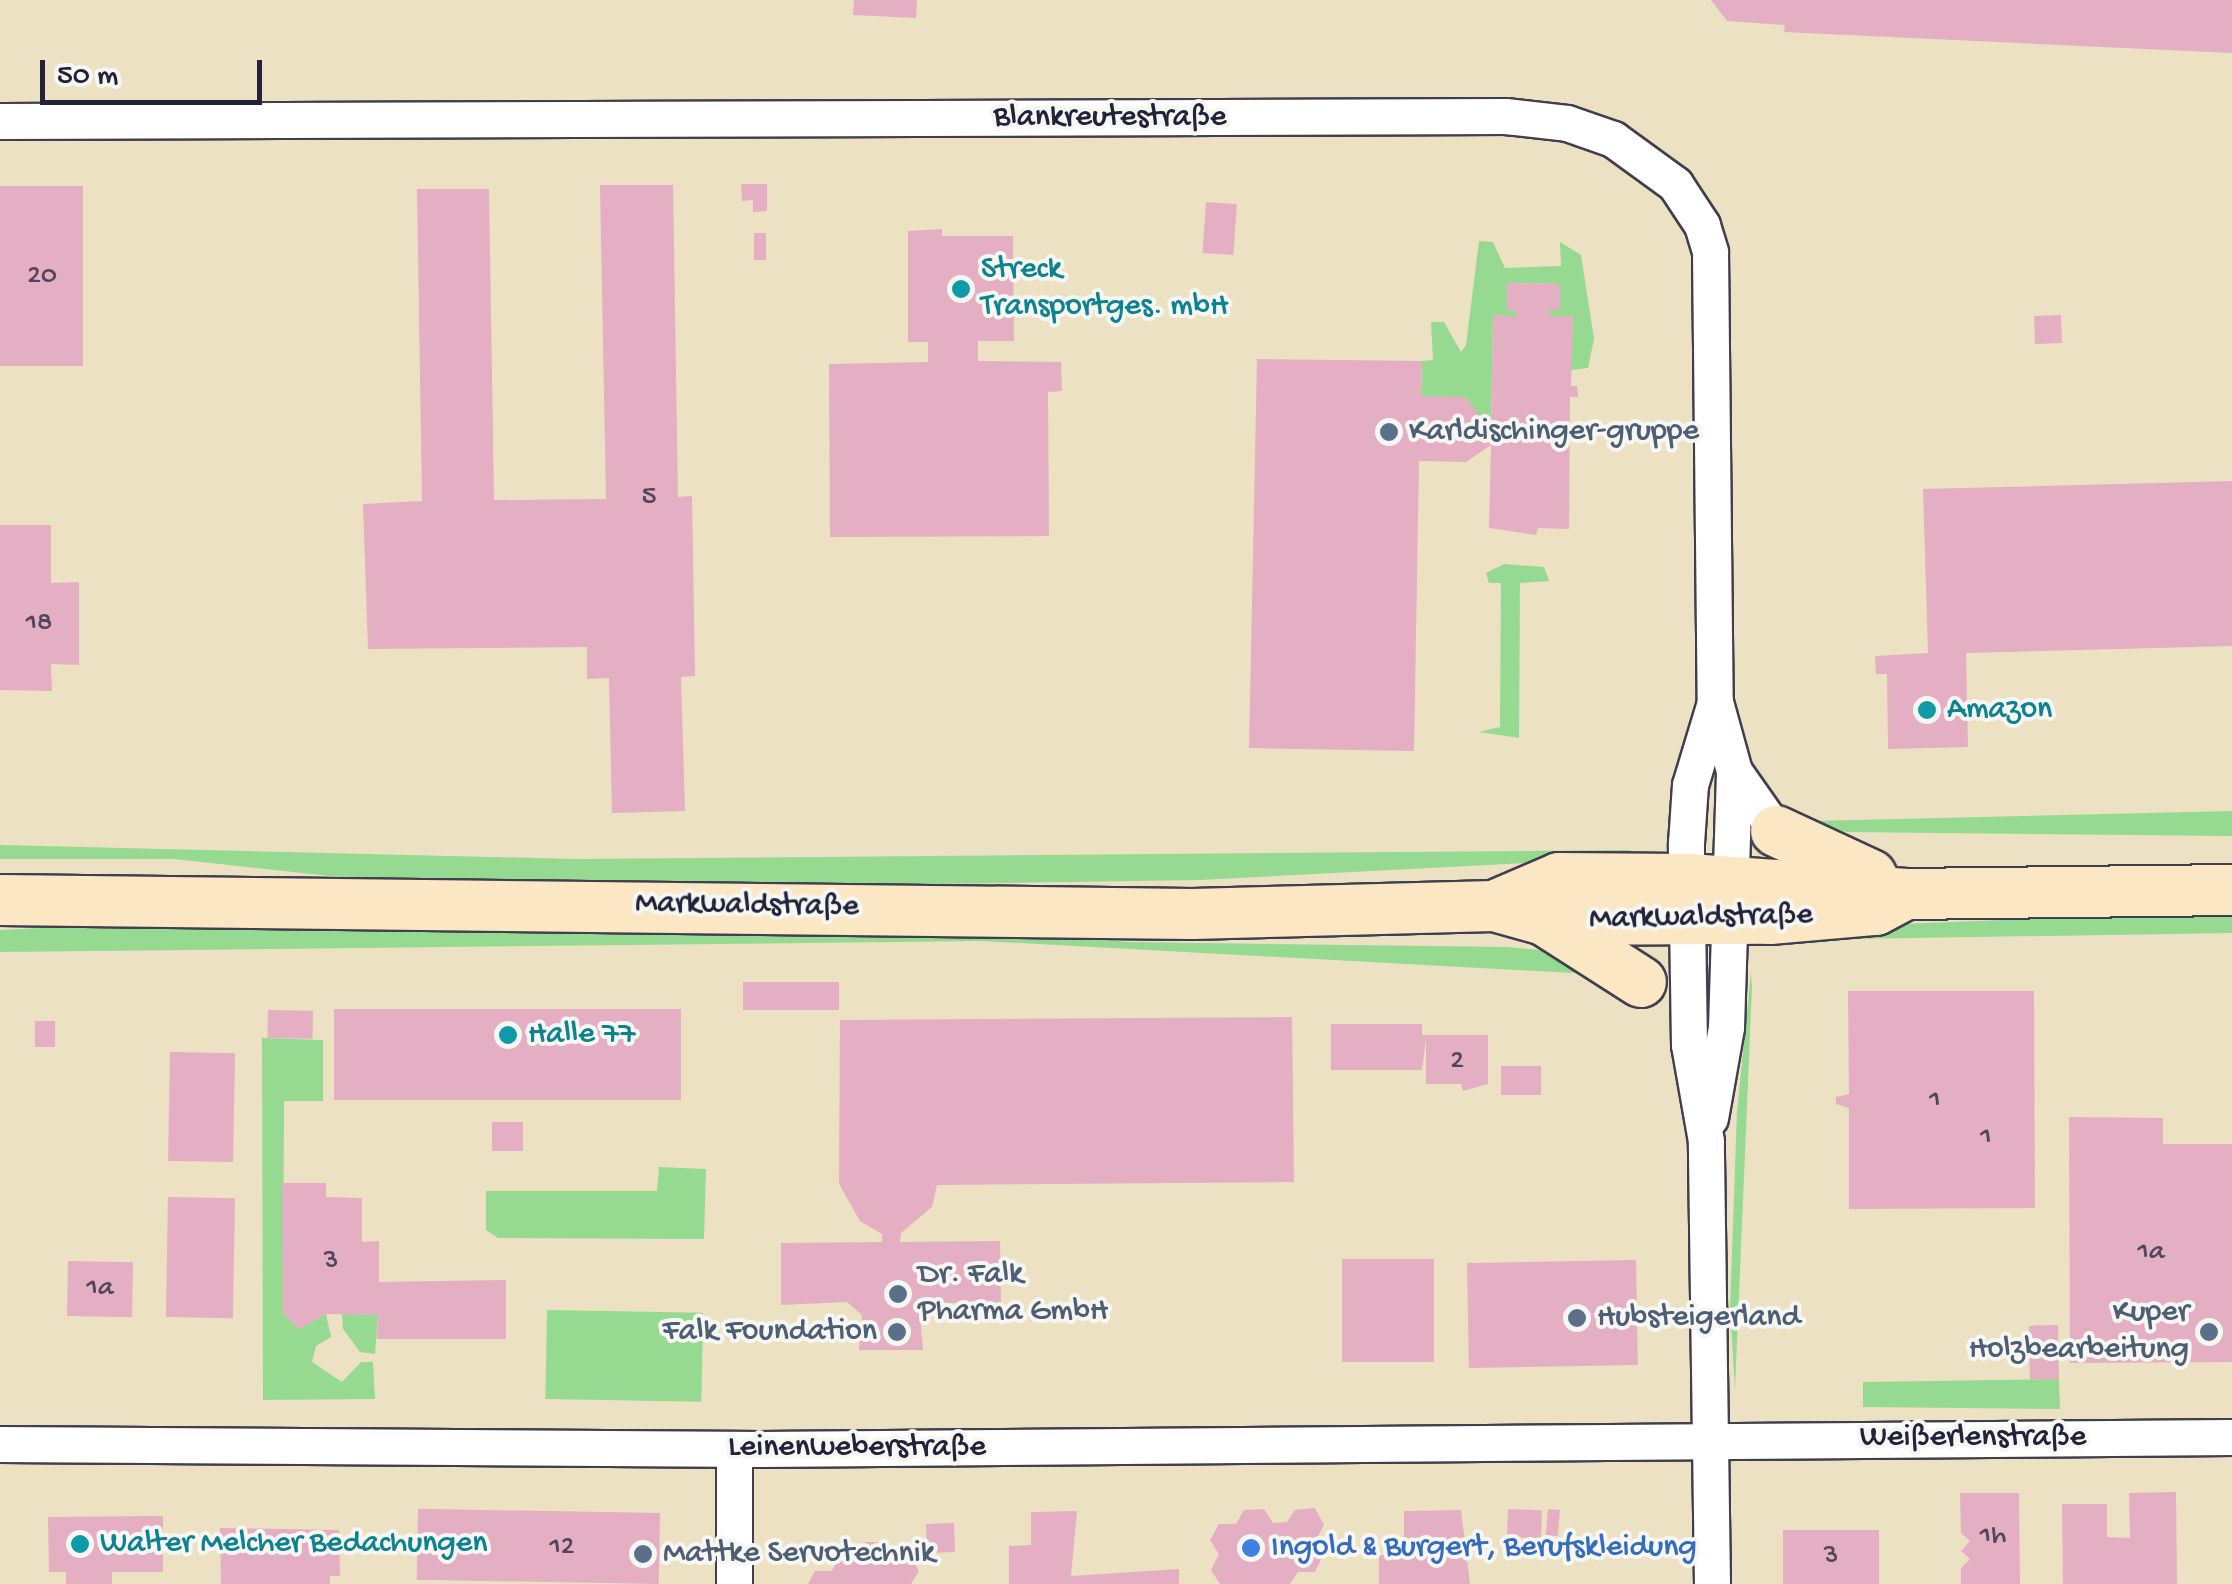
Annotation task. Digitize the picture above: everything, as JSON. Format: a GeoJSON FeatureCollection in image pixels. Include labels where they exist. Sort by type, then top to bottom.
{"type":"FeatureCollection","features":[{"type":"Feature","properties":{"kind":"main road"},"geometry":{"type":"LineString","coordinates":[[1776,832],[1906,894]]}},
{"type":"Feature","properties":{"kind":"main road","name":"Markwaldstraße"},"geometry":{"type":"LineString","coordinates":[[1494,906],[1559,878],[1707,899],[1876,910],[1906,894],[2232,890]]}},
{"type":"Feature","properties":{"kind":"main road","name":"Markwaldstraße"},"geometry":{"type":"LineString","coordinates":[[0,900],[1192,914],[1494,906],[1544,920],[1707,899]]}},
{"type":"Feature","properties":{"kind":"main road"},"geometry":{"type":"LineString","coordinates":[[1544,920],[1641,982]]}},
{"type":"Feature","properties":{"kind":"street","name":"Blankreutestraße"},"geometry":{"type":"LineString","coordinates":[[0,122],[1505,116],[1567,123],[1614,139],[1656,166],[1696,214],[1710,252],[1714,702],[1734,771],[1776,832]]}},
{"type":"Feature","properties":{"kind":"street","name":"Blankreutestraße"},"geometry":{"type":"LineString","coordinates":[[1707,899],[1690,785],[1714,702]]}},
{"type":"Feature","properties":{"kind":"street","name":"Blankreutestraße"},"geometry":{"type":"LineString","coordinates":[[1707,899],[1734,771]]}},
{"type":"Feature","properties":{"kind":"street"},"geometry":{"type":"LineString","coordinates":[[1707,899],[1689,1045],[1706,1141],[1712,1584]]}},
{"type":"Feature","properties":{"kind":"street"},"geometry":{"type":"LineString","coordinates":[[1706,1141],[1726,1027],[1707,899]]}},
{"type":"Feature","properties":{"kind":"street"},"geometry":{"type":"LineString","coordinates":[[1641,982],[1689,1045]]}},
{"type":"Feature","properties":{"kind":"street","name":"Weißerlenstraße"},"geometry":{"type":"LineString","coordinates":[[1713,1440],[2232,1436]]}},
{"type":"Feature","properties":{"kind":"street","name":"Leinenweberstraße"},"geometry":{"type":"LineString","coordinates":[[0,1444],[734,1449],[1713,1440]]}},
{"type":"Feature","properties":{"kind":"street"},"geometry":{"type":"LineString","coordinates":[[734,1449],[734,1584]]}},
{"type":"Feature","properties":{"kind":"green space"},"geometry":{"type":"Polygon","coordinates":[[[1479,241],[1493,242],[1505,268],[1561,266],[1560,242],[1581,255],[1594,339],[1588,368],[1571,370],[1549,310],[1560,309],[1560,284],[1508,283],[1507,310],[1516,311],[1516,317],[1493,315],[1491,429],[1478,429],[1421,396],[1422,361],[1433,360],[1431,322],[1444,322],[1461,352],[1466,345],[1479,241]]]}},
{"type":"Feature","properties":{"kind":"green space"},"geometry":{"type":"Polygon","coordinates":[[[1504,564],[1544,567],[1549,581],[1520,583],[1519,738],[1479,732],[1500,727],[1501,583],[1489,583],[1486,573],[1504,564]]]}},
{"type":"Feature","properties":{"kind":"green space"},"geometry":{"type":"Polygon","coordinates":[[[2232,811],[2232,836],[1846,832],[1812,821],[2232,811]]]}},
{"type":"Feature","properties":{"kind":"green space"},"geometry":{"type":"Polygon","coordinates":[[[0,845],[576,859],[1631,850],[1621,858],[1200,880],[791,886],[404,884],[174,859],[0,859],[0,845]]]}},
{"type":"Feature","properties":{"kind":"green space"},"geometry":{"type":"Polygon","coordinates":[[[2232,911],[2232,933],[1787,940],[1876,925],[2232,911]]]}},
{"type":"Feature","properties":{"kind":"green space"},"geometry":{"type":"Polygon","coordinates":[[[965,920],[1126,942],[1508,947],[1572,953],[1592,974],[983,941],[0,952],[0,930],[145,923],[965,920]]]}},
{"type":"Feature","properties":{"kind":"green space"},"geometry":{"type":"Polygon","coordinates":[[[1751,972],[1735,1389],[1730,1308],[1737,1112],[1751,972]]]}},
{"type":"Feature","properties":{"kind":"green space"},"geometry":{"type":"Polygon","coordinates":[[[262,1038],[323,1040],[323,1101],[284,1101],[283,1313],[299,1329],[326,1314],[331,1337],[316,1346],[312,1362],[342,1382],[361,1362],[373,1362],[375,1399],[263,1400],[262,1038]]]}},
{"type":"Feature","properties":{"kind":"green space"},"geometry":{"type":"Polygon","coordinates":[[[659,1167],[706,1169],[704,1239],[498,1238],[486,1230],[486,1191],[657,1191],[659,1167]]]}},
{"type":"Feature","properties":{"kind":"green space"},"geometry":{"type":"Polygon","coordinates":[[[547,1310],[703,1313],[701,1402],[545,1399],[547,1310]]]}},
{"type":"Feature","properties":{"kind":"green space"},"geometry":{"type":"Polygon","coordinates":[[[342,1314],[378,1315],[375,1354],[360,1352],[343,1329],[342,1314]]]}},
{"type":"Feature","properties":{"kind":"green space"},"geometry":{"type":"Polygon","coordinates":[[[2059,1379],[2060,1409],[1863,1407],[1863,1382],[2059,1379]]]}},
{"type":"Feature","properties":{"kind":"building"},"geometry":{"type":"Polygon","coordinates":[[[854,0],[917,0],[916,18],[853,15],[854,0]]]}},
{"type":"Feature","properties":{"kind":"building"},"geometry":{"type":"Polygon","coordinates":[[[1711,0],[2232,0],[2232,53],[1784,32],[1785,25],[1727,21],[1711,0]]]}},
{"type":"Feature","properties":{"kind":"building"},"geometry":{"type":"Polygon","coordinates":[[[741,184],[767,184],[767,211],[753,212],[753,200],[742,201],[741,184]]]}},
{"type":"Feature","properties":{"kind":"building"},"geometry":{"type":"Polygon","coordinates":[[[600,185],[673,185],[678,497],[692,496],[695,676],[681,677],[685,811],[612,813],[609,678],[587,679],[587,647],[368,649],[363,504],[422,501],[417,189],[489,189],[494,500],[606,499],[600,185]]]}},
{"type":"Feature","properties":{"kind":"building"},"geometry":{"type":"Polygon","coordinates":[[[0,186],[83,186],[83,366],[0,366],[0,186]]]}},
{"type":"Feature","properties":{"kind":"building"},"geometry":{"type":"Polygon","coordinates":[[[1206,202],[1237,204],[1233,255],[1202,253],[1206,202]]]}},
{"type":"Feature","properties":{"kind":"building","name":"Streck Transportges. mbH"},"geometry":{"type":"Polygon","coordinates":[[[942,229],[942,236],[1013,236],[1014,341],[978,341],[978,361],[1061,362],[1062,391],[1048,392],[1049,536],[830,537],[829,364],[928,362],[928,342],[908,342],[908,231],[942,229]]]}},
{"type":"Feature","properties":{"kind":"building"},"geometry":{"type":"Polygon","coordinates":[[[754,233],[766,233],[766,260],[754,260],[754,233]]]}},
{"type":"Feature","properties":{"kind":"building"},"geometry":{"type":"Polygon","coordinates":[[[1507,283],[1560,284],[1560,310],[1549,310],[1550,316],[1573,316],[1571,386],[1577,386],[1578,397],[1570,397],[1569,529],[1538,528],[1536,535],[1489,528],[1491,445],[1466,462],[1419,461],[1414,751],[1249,748],[1257,359],[1422,361],[1421,396],[1465,397],[1478,413],[1478,429],[1491,429],[1493,315],[1516,317],[1516,311],[1507,311],[1507,283]]]}},
{"type":"Feature","properties":{"kind":"building"},"geometry":{"type":"Polygon","coordinates":[[[2061,315],[2062,343],[2035,344],[2034,316],[2061,315]]]}},
{"type":"Feature","properties":{"kind":"building"},"geometry":{"type":"Polygon","coordinates":[[[2232,481],[2232,646],[1966,653],[1968,747],[1888,749],[1887,674],[1876,674],[1875,656],[1928,653],[1923,489],[2232,481]]]}},
{"type":"Feature","properties":{"kind":"building"},"geometry":{"type":"Polygon","coordinates":[[[0,525],[51,525],[51,583],[79,582],[79,665],[51,664],[52,691],[0,690],[0,525]]]}},
{"type":"Feature","properties":{"kind":"building"},"geometry":{"type":"Polygon","coordinates":[[[743,982],[839,982],[839,1010],[743,1010],[743,982]]]}},
{"type":"Feature","properties":{"kind":"building"},"geometry":{"type":"Polygon","coordinates":[[[1848,991],[2034,991],[2035,1208],[1849,1209],[1849,1108],[1836,1104],[1836,1097],[1849,1094],[1848,991]]]}},
{"type":"Feature","properties":{"kind":"building","name":"Halle 77"},"geometry":{"type":"Polygon","coordinates":[[[334,1009],[681,1009],[681,1100],[334,1100],[334,1009]]]}},
{"type":"Feature","properties":{"kind":"building"},"geometry":{"type":"Polygon","coordinates":[[[268,1010],[313,1011],[313,1039],[268,1038],[268,1010]]]}},
{"type":"Feature","properties":{"kind":"building"},"geometry":{"type":"Polygon","coordinates":[[[1292,1017],[1294,1182],[937,1185],[932,1207],[901,1233],[900,1242],[1000,1241],[1001,1306],[934,1302],[920,1315],[923,1350],[859,1350],[862,1315],[847,1302],[781,1305],[781,1243],[882,1242],[882,1234],[860,1221],[839,1184],[840,1020],[1292,1017]]]}},
{"type":"Feature","properties":{"kind":"building"},"geometry":{"type":"Polygon","coordinates":[[[35,1021],[55,1021],[55,1047],[35,1047],[35,1021]]]}},
{"type":"Feature","properties":{"kind":"building"},"geometry":{"type":"Polygon","coordinates":[[[1331,1024],[1422,1024],[1422,1035],[1488,1035],[1488,1084],[1463,1091],[1461,1084],[1426,1084],[1426,1039],[1422,1070],[1331,1070],[1331,1024]]]}},
{"type":"Feature","properties":{"kind":"building"},"geometry":{"type":"Polygon","coordinates":[[[170,1052],[235,1053],[233,1162],[168,1161],[170,1052]]]}},
{"type":"Feature","properties":{"kind":"building"},"geometry":{"type":"Polygon","coordinates":[[[1501,1066],[1541,1066],[1541,1095],[1501,1095],[1501,1066]]]}},
{"type":"Feature","properties":{"kind":"building"},"geometry":{"type":"Polygon","coordinates":[[[2069,1117],[2163,1118],[2163,1144],[2232,1144],[2232,1362],[2070,1363],[2069,1117]]]}},
{"type":"Feature","properties":{"kind":"building"},"geometry":{"type":"Polygon","coordinates":[[[492,1122],[523,1122],[523,1151],[492,1151],[492,1122]]]}},
{"type":"Feature","properties":{"kind":"building"},"geometry":{"type":"Polygon","coordinates":[[[282,1183],[326,1183],[326,1197],[362,1198],[362,1242],[379,1241],[379,1282],[506,1280],[506,1339],[377,1339],[378,1315],[326,1314],[299,1329],[283,1313],[282,1183]]]}},
{"type":"Feature","properties":{"kind":"building"},"geometry":{"type":"Polygon","coordinates":[[[168,1197],[235,1198],[233,1318],[166,1317],[168,1197]]]}},
{"type":"Feature","properties":{"kind":"building"},"geometry":{"type":"Polygon","coordinates":[[[1342,1259],[1434,1259],[1434,1362],[1342,1362],[1342,1259]]]}},
{"type":"Feature","properties":{"kind":"building"},"geometry":{"type":"Polygon","coordinates":[[[1636,1260],[1638,1365],[1469,1368],[1467,1263],[1636,1260]]]}},
{"type":"Feature","properties":{"kind":"building"},"geometry":{"type":"Polygon","coordinates":[[[68,1261],[133,1262],[132,1317],[67,1316],[68,1261]]]}},
{"type":"Feature","properties":{"kind":"building"},"geometry":{"type":"Polygon","coordinates":[[[2058,1325],[2059,1379],[2030,1379],[2029,1326],[2058,1325]]]}},
{"type":"Feature","properties":{"kind":"building"},"geometry":{"type":"Polygon","coordinates":[[[2176,1492],[2177,1584],[2063,1584],[2062,1504],[2107,1504],[2107,1537],[2130,1538],[2129,1493],[2176,1492]]]}},
{"type":"Feature","properties":{"kind":"building"},"geometry":{"type":"Polygon","coordinates":[[[1960,1493],[2019,1493],[2020,1584],[1961,1584],[1961,1568],[1970,1559],[1961,1551],[1970,1541],[1961,1533],[1960,1493]]]}},
{"type":"Feature","properties":{"kind":"building"},"geometry":{"type":"Polygon","coordinates":[[[1315,1508],[1324,1525],[1316,1540],[1324,1554],[1315,1572],[1298,1572],[1290,1584],[1220,1584],[1211,1570],[1219,1554],[1210,1540],[1219,1524],[1236,1524],[1244,1510],[1264,1509],[1273,1523],[1287,1522],[1295,1510],[1315,1508]]]}},
{"type":"Feature","properties":{"kind":"building"},"geometry":{"type":"Polygon","coordinates":[[[418,1509],[660,1513],[659,1584],[417,1580],[418,1509]]]}},
{"type":"Feature","properties":{"kind":"building"},"geometry":{"type":"Polygon","coordinates":[[[1508,1509],[1542,1510],[1541,1538],[1507,1537],[1508,1509]]]}},
{"type":"Feature","properties":{"kind":"building"},"geometry":{"type":"Polygon","coordinates":[[[1548,1509],[1560,1510],[1558,1536],[1546,1535],[1548,1509]]]}},
{"type":"Feature","properties":{"kind":"building"},"geometry":{"type":"Polygon","coordinates":[[[1461,1510],[1470,1584],[1379,1584],[1379,1555],[1404,1555],[1404,1511],[1461,1510]]]}},
{"type":"Feature","properties":{"kind":"building"},"geometry":{"type":"Polygon","coordinates":[[[1077,1511],[1071,1576],[1179,1569],[1179,1584],[1009,1584],[1009,1546],[1031,1545],[1031,1512],[1077,1511]]]}},
{"type":"Feature","properties":{"kind":"building"},"geometry":{"type":"Polygon","coordinates":[[[163,1516],[163,1572],[112,1572],[112,1584],[66,1584],[66,1572],[49,1572],[48,1517],[163,1516]]]}},
{"type":"Feature","properties":{"kind":"building"},"geometry":{"type":"Polygon","coordinates":[[[954,1523],[955,1552],[927,1553],[926,1524],[954,1523]]]}},
{"type":"Feature","properties":{"kind":"building"},"geometry":{"type":"Polygon","coordinates":[[[220,1528],[339,1530],[340,1576],[330,1576],[330,1584],[221,1584],[220,1528]]]}},
{"type":"Feature","properties":{"kind":"building"},"geometry":{"type":"Polygon","coordinates":[[[1783,1530],[1879,1530],[1879,1584],[1783,1584],[1783,1530]]]}},
{"type":"Feature","properties":{"kind":"building"},"geometry":{"type":"Polygon","coordinates":[[[864,1542],[884,1542],[893,1556],[909,1555],[919,1571],[911,1584],[808,1584],[815,1571],[832,1571],[839,1556],[857,1557],[864,1542]]]}},
{"type":"Feature","properties":{"kind":"place","name":"Streck Transportges. mbH"},"geometry":{"type":"Point","coordinates":[961,289]}},
{"type":"Feature","properties":{"kind":"place","name":"Karldischinger-gruppe"},"geometry":{"type":"Point","coordinates":[1389,432]}},
{"type":"Feature","properties":{"kind":"place","name":"Amazon"},"geometry":{"type":"Point","coordinates":[1927,710]}},
{"type":"Feature","properties":{"kind":"place","name":"Halle 77"},"geometry":{"type":"Point","coordinates":[508,1035]}},
{"type":"Feature","properties":{"kind":"place","name":"Dr. Falk Pharma GmbH"},"geometry":{"type":"Point","coordinates":[898,1294]}},
{"type":"Feature","properties":{"kind":"place","name":"Hubsteigerland"},"geometry":{"type":"Point","coordinates":[1577,1318]}},
{"type":"Feature","properties":{"kind":"place","name":"Falk Foundation"},"geometry":{"type":"Point","coordinates":[897,1332]}},
{"type":"Feature","properties":{"kind":"place","name":"Kuper Holzbearbeitung"},"geometry":{"type":"Point","coordinates":[2209,1332]}},
{"type":"Feature","properties":{"kind":"place","name":"Walter Melcher Bedachungen"},"geometry":{"type":"Point","coordinates":[80,1544]}},
{"type":"Feature","properties":{"kind":"place","name":"Ingold & Burgert, Berufskleidung"},"geometry":{"type":"Point","coordinates":[1251,1548]}},
{"type":"Feature","properties":{"kind":"place","name":"Mattke Servotechnik"},"geometry":{"type":"Point","coordinates":[643,1554]}}]}
